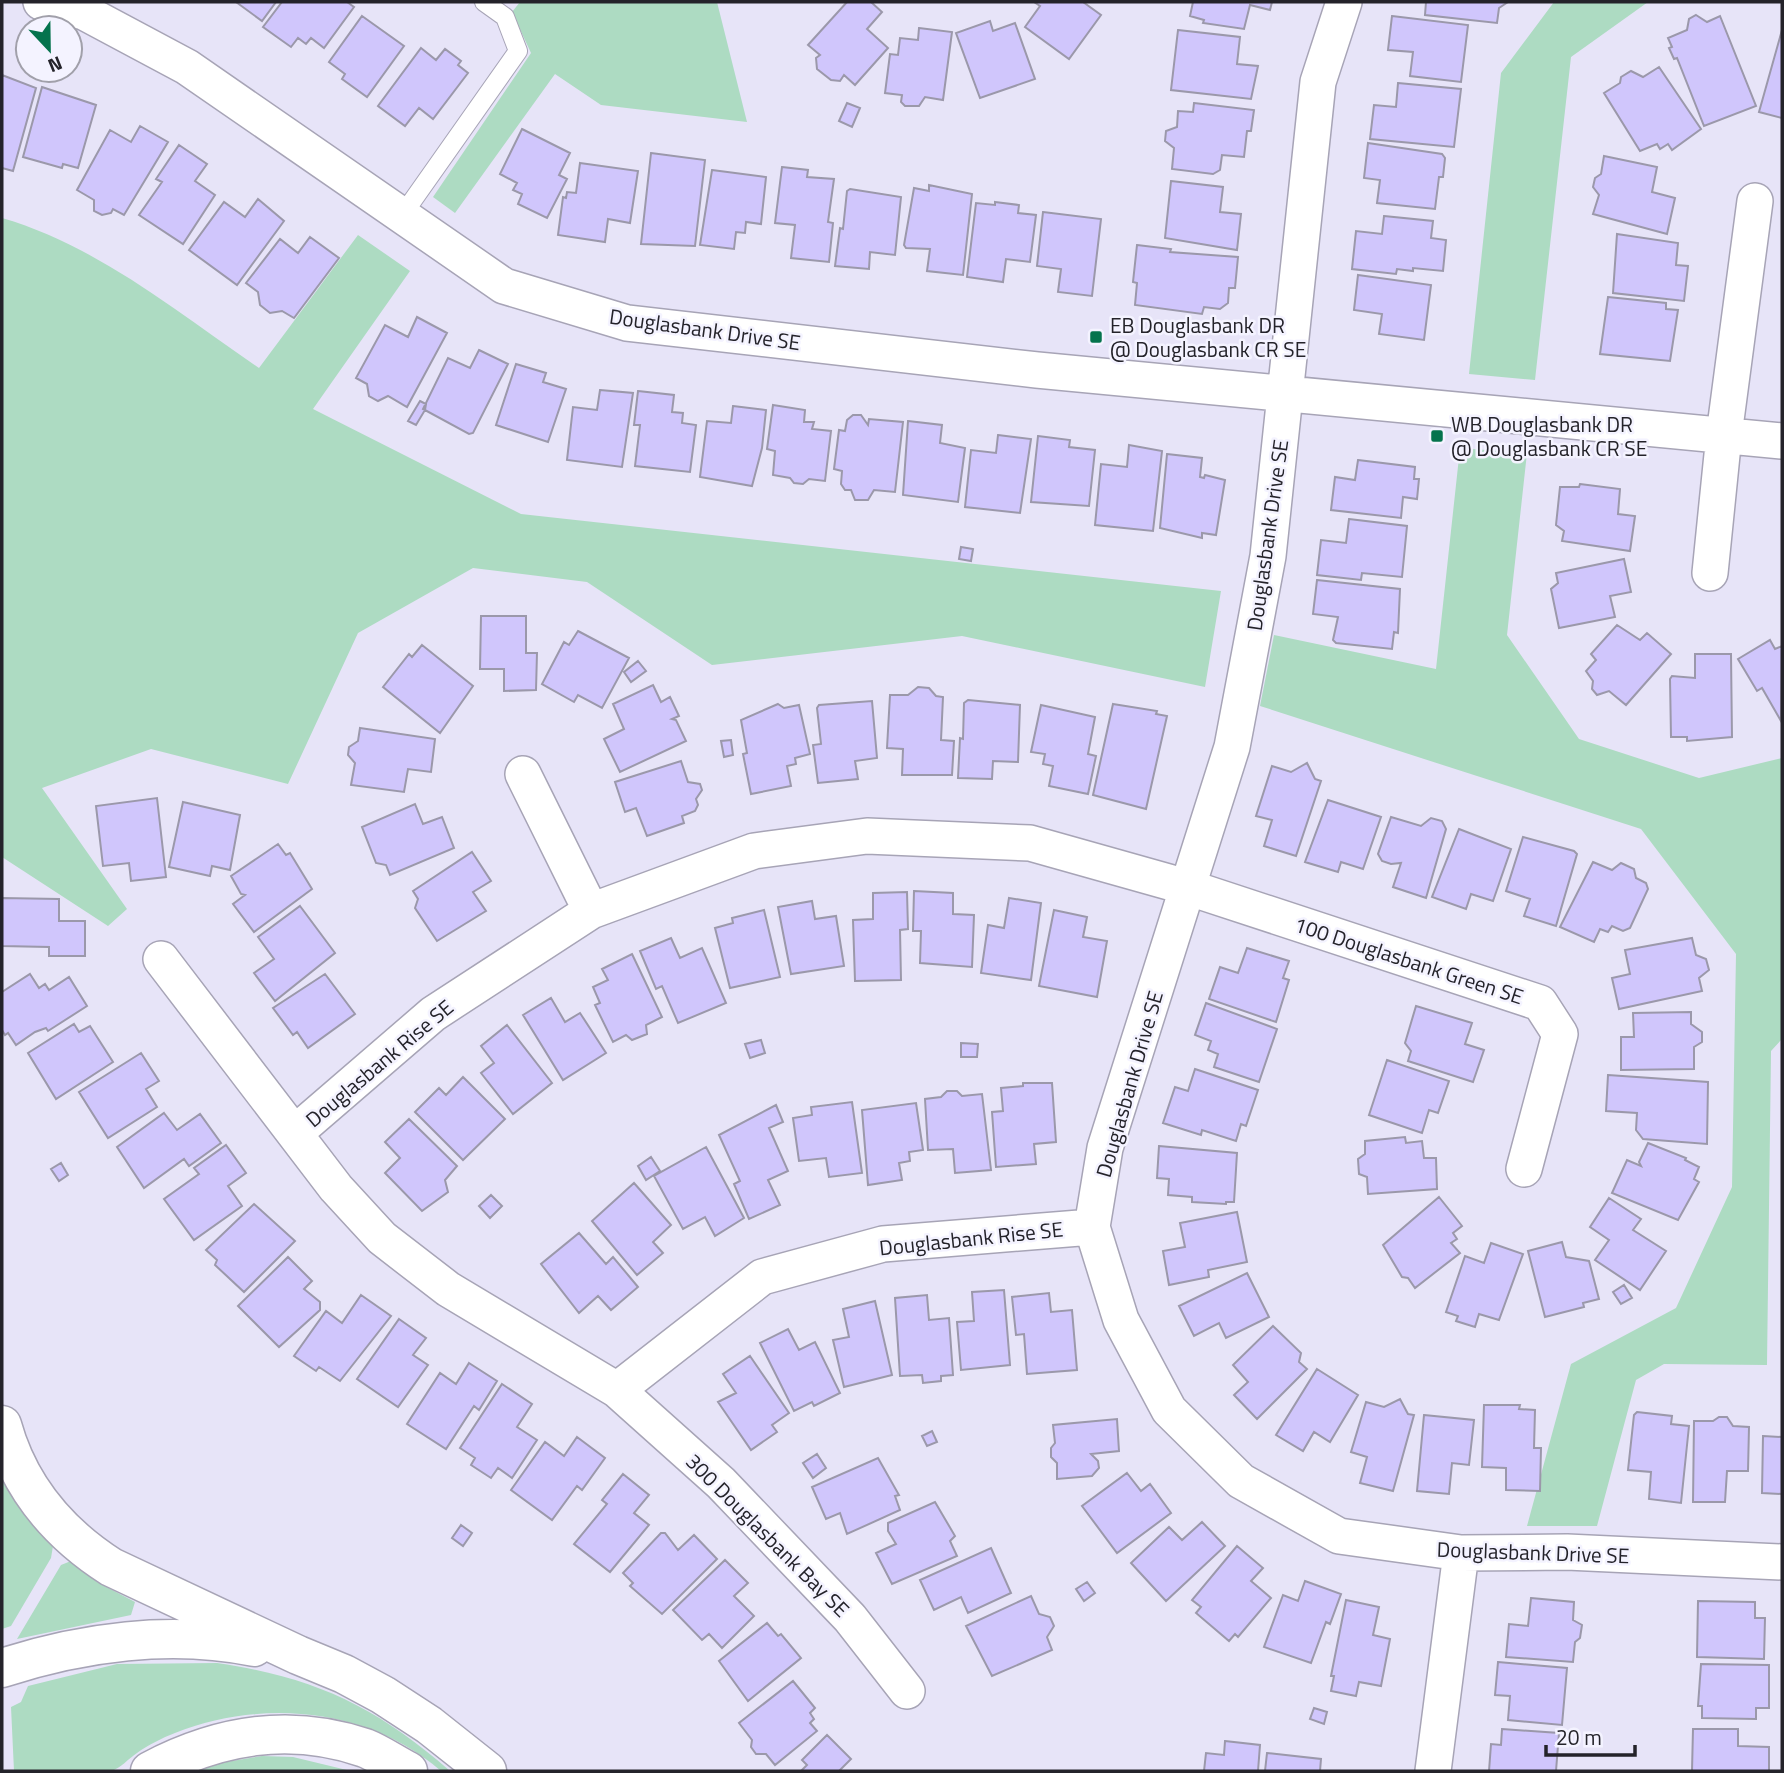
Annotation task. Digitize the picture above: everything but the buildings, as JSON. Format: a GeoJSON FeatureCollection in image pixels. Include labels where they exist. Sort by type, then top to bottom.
{"type":"FeatureCollection","features":[{"type":"Feature","properties":{"kind":"highway"},"geometry":{"type":"LineString","coordinates":[[2,1425],[7,1445],[29,1486],[49,1517],[80,1546],[111,1567],[298,1656],[344,1674],[383,1695],[429,1725],[487,1771]]}},
{"type":"Feature","properties":{"kind":"highway"},"geometry":{"type":"LineString","coordinates":[[2,1668],[24,1660],[110,1642],[179,1640],[234,1643],[298,1656]]}},
{"type":"Feature","properties":{"kind":"highway"},"geometry":{"type":"LineString","coordinates":[[149,1771],[187,1751],[245,1735],[307,1736],[365,1748],[408,1771]]}},
{"type":"Feature","properties":{"kind":"street","name":"Douglasbank Drive SE"},"geometry":{"type":"LineString","coordinates":[[41,2],[84,12],[187,66],[504,286],[627,323],[1037,370],[1782,442]]}},
{"type":"Feature","properties":{"kind":"street"},"geometry":{"type":"LineString","coordinates":[[1285,392],[1318,82],[1344,2]]}},
{"type":"Feature","properties":{"kind":"street"},"geometry":{"type":"LineString","coordinates":[[1710,573],[1724,435],[1755,201]]}},
{"type":"Feature","properties":{"kind":"street","name":"Douglasbank Drive SE"},"geometry":{"type":"LineString","coordinates":[[1285,392],[1268,556],[1233,747],[1105,1148],[1092,1227],[1121,1320],[1169,1410],[1241,1482],[1339,1536],[1461,1553],[1567,1552],[1782,1562]]}},
{"type":"Feature","properties":{"kind":"street"},"geometry":{"type":"LineString","coordinates":[[523,774],[591,911]]}},
{"type":"Feature","properties":{"kind":"street","name":"Douglasbank Rise SE"},"geometry":{"type":"LineString","coordinates":[[1092,1227],[883,1244],[762,1278],[617,1390],[448,1289],[382,1238],[336,1188],[295,1133],[433,1014],[591,911],[754,851],[867,836],[1030,843],[1189,888]]}},
{"type":"Feature","properties":{"kind":"street","name":"100 Douglasbank Green SE"},"geometry":{"type":"LineString","coordinates":[[1189,888],[1540,1003],[1560,1034],[1524,1169]]}},
{"type":"Feature","properties":{"kind":"street"},"geometry":{"type":"LineString","coordinates":[[161,959],[295,1133]]}},
{"type":"Feature","properties":{"kind":"street","name":"300 Douglasbank Bay SE"},"geometry":{"type":"LineString","coordinates":[[617,1390],[721,1483],[758,1521],[850,1618],[907,1691]]}},
{"type":"Feature","properties":{"kind":"street"},"geometry":{"type":"LineString","coordinates":[[1433,1771],[1461,1553]]}},
{"type":"Feature","properties":{"kind":"lane"},"geometry":{"type":"LineString","coordinates":[[401,216],[518,51],[505,17],[484,2]]}},
{"type":"Feature","properties":{"kind":"green space"},"geometry":{"type":"Polygon","coordinates":[[[520,2],[717,2],[747,122],[601,105],[555,74],[455,213],[433,197],[531,53],[512,12],[520,2]]]}},
{"type":"Feature","properties":{"kind":"green space"},"geometry":{"type":"Polygon","coordinates":[[[1554,2],[1648,2],[1571,57],[1535,380],[1469,374],[1501,73],[1554,2]]]}},
{"type":"Feature","properties":{"kind":"green space"},"geometry":{"type":"Polygon","coordinates":[[[2,218],[71,245],[104,263],[167,303],[259,368],[358,235],[410,271],[313,409],[521,514],[1221,591],[1205,687],[962,636],[712,665],[587,582],[473,568],[358,633],[288,784],[151,749],[42,788],[127,909],[108,926],[2,857],[2,218]]]}},
{"type":"Feature","properties":{"kind":"green space"},"geometry":{"type":"Polygon","coordinates":[[[1460,448],[1527,453],[1507,635],[1579,739],[1699,778],[1782,758],[1782,1039],[1771,1051],[1767,1365],[1664,1364],[1636,1380],[1597,1526],[1527,1526],[1571,1364],[1676,1308],[1732,1187],[1736,954],[1641,829],[1260,706],[1274,635],[1436,669],[1460,448]]]}},
{"type":"Feature","properties":{"kind":"green space"},"geometry":{"type":"Polygon","coordinates":[[[2,1474],[32,1524],[53,1546],[51,1558],[11,1626],[2,1629],[2,1474]]]}},
{"type":"Feature","properties":{"kind":"green space"},"geometry":{"type":"Polygon","coordinates":[[[71,1561],[97,1582],[135,1602],[131,1615],[17,1639],[61,1565],[71,1561]]]}},
{"type":"Feature","properties":{"kind":"green space"},"geometry":{"type":"Polygon","coordinates":[[[217,1663],[285,1677],[342,1698],[396,1729],[450,1771],[441,1771],[412,1750],[381,1734],[348,1722],[314,1715],[279,1713],[243,1715],[175,1733],[146,1747],[111,1771],[14,1771],[11,1707],[21,1702],[28,1686],[117,1664],[217,1663]]]}},
{"type":"Feature","properties":{"kind":"green space"},"geometry":{"type":"Polygon","coordinates":[[[262,1756],[293,1757],[351,1771],[199,1771],[220,1763],[262,1756]]]}},
{"type":"Feature","properties":{"kind":"place","name":"EB Douglasbank DR @ Douglasbank CR SE"},"geometry":{"type":"Point","coordinates":[1096,337]}},
{"type":"Feature","properties":{"kind":"place","name":"WB Douglasbank DR @ Douglasbank CR SE"},"geometry":{"type":"Point","coordinates":[1437,436]}}]}
